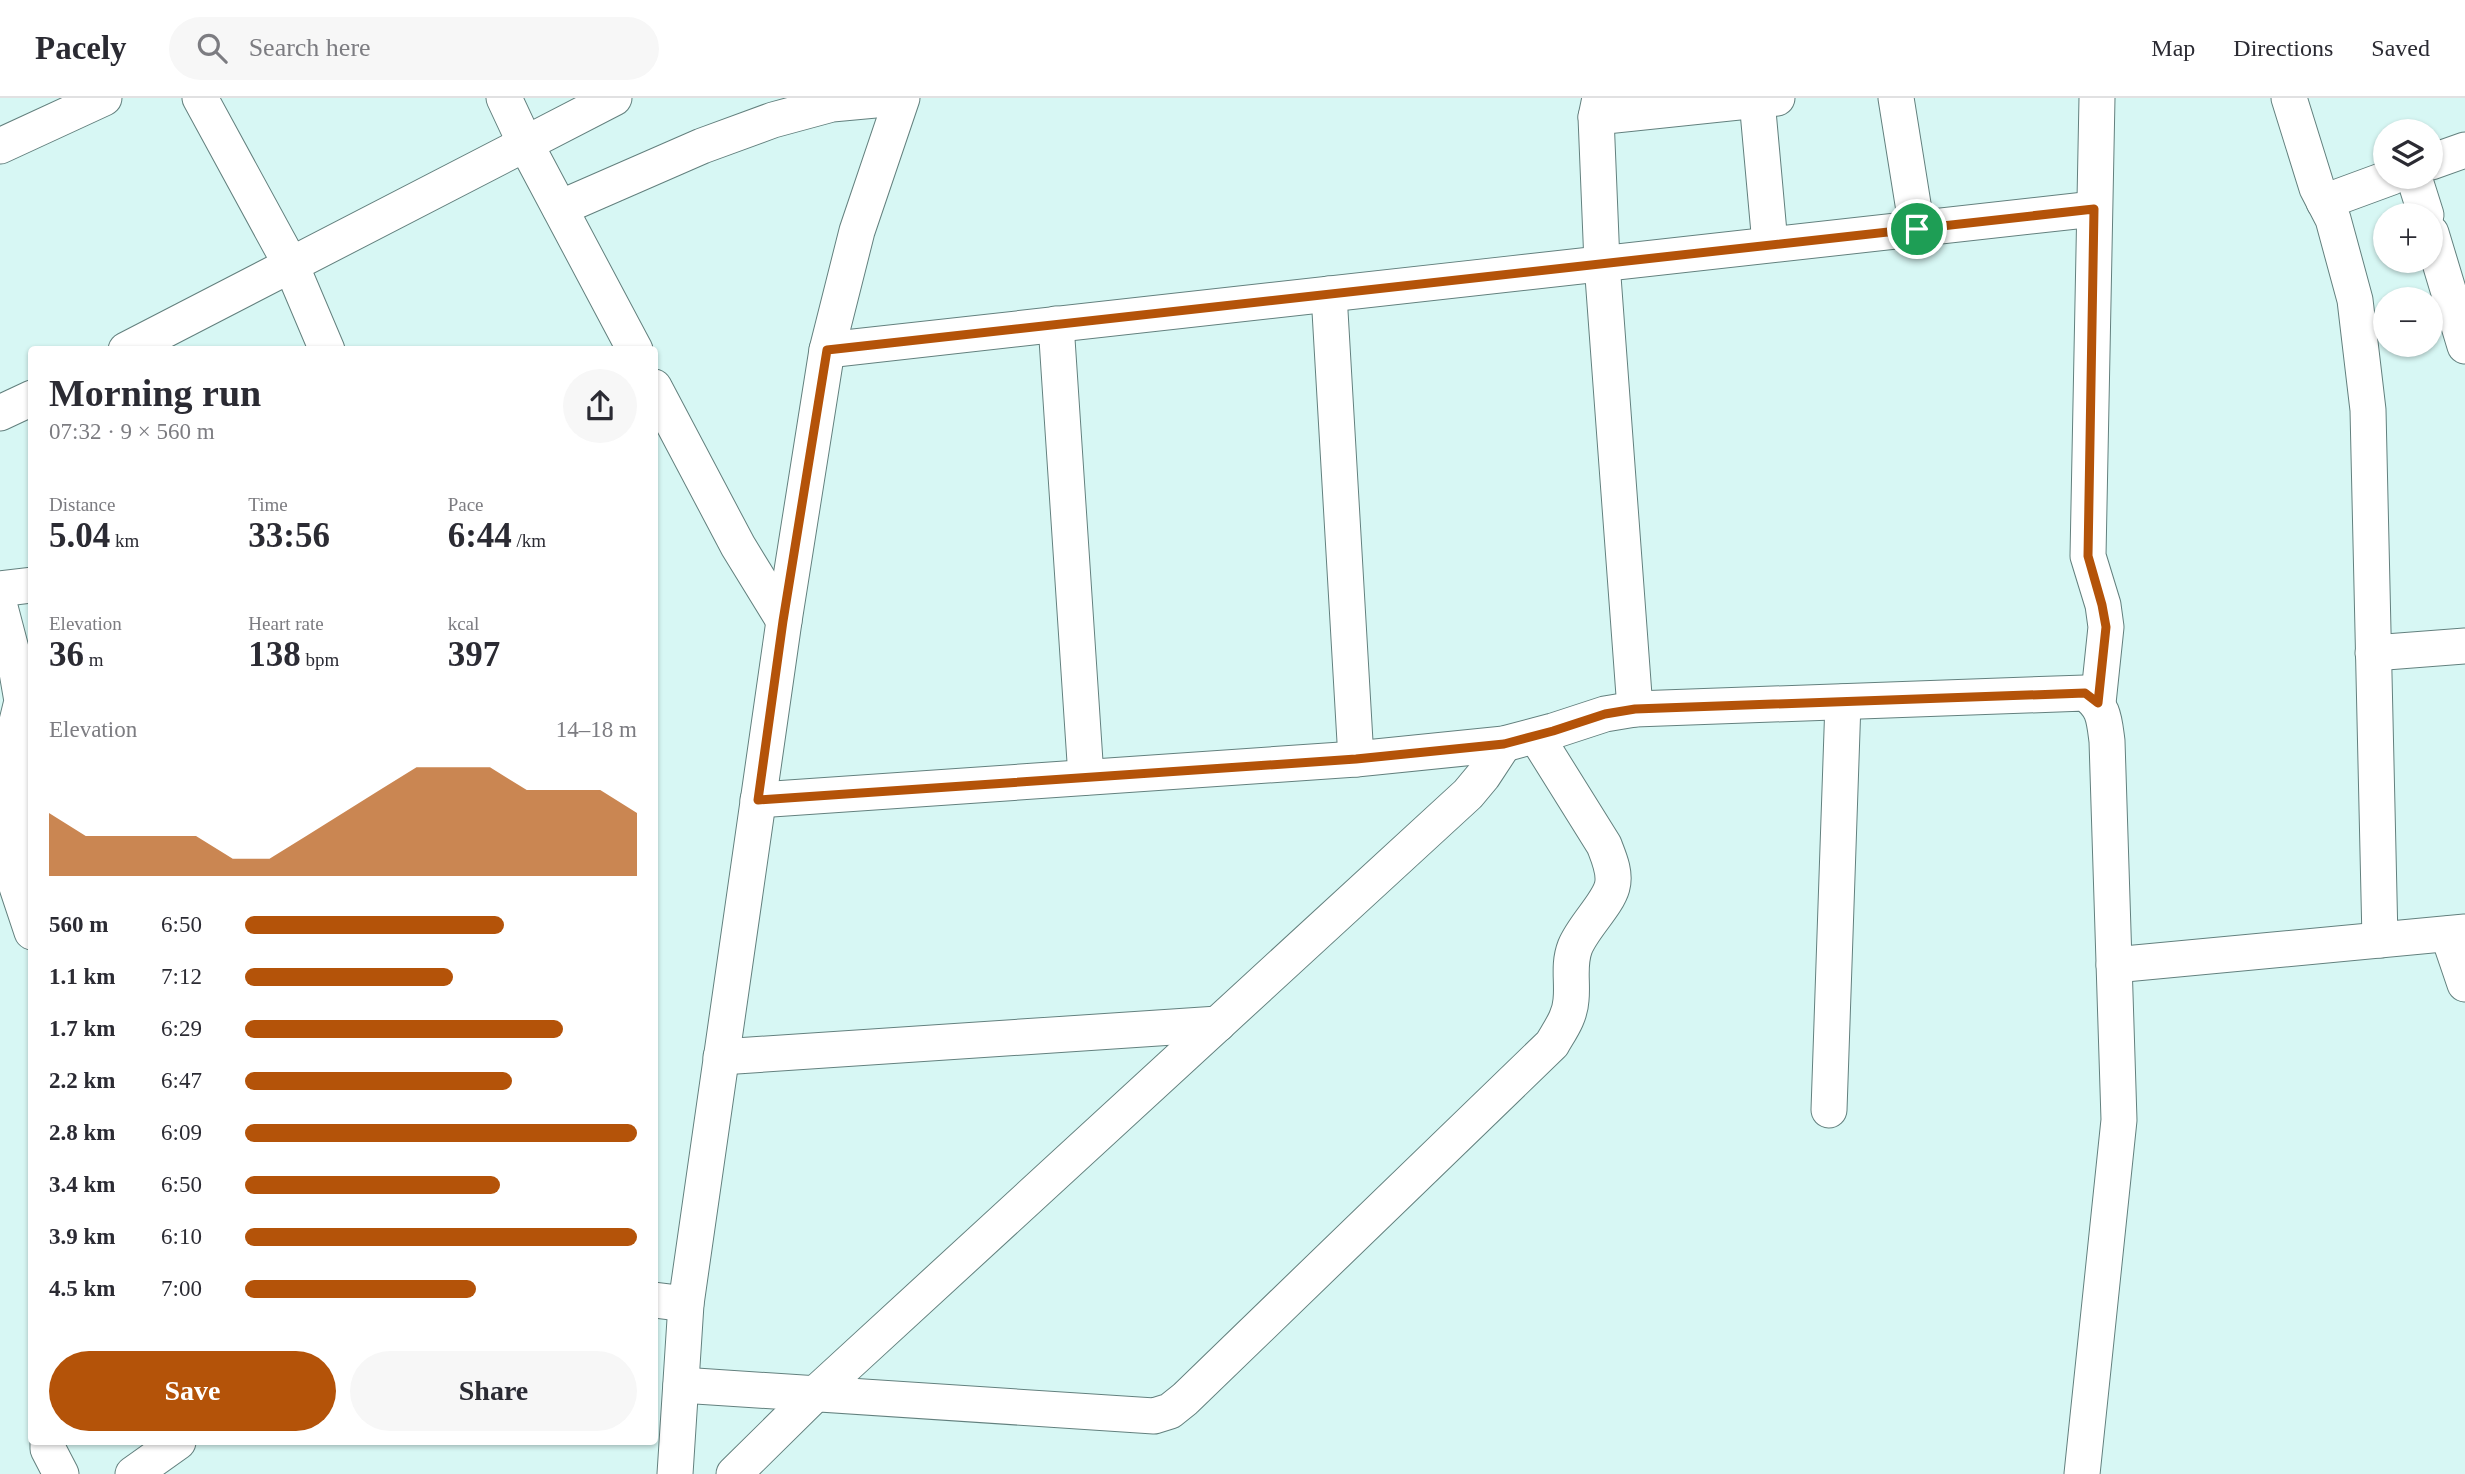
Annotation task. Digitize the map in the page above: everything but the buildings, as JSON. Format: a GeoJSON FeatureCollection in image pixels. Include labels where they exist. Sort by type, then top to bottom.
{"type":"FeatureCollection","features":[{"type":"Feature","properties":{"kind":"street"},"geometry":{"type":"LineString","coordinates":[[0,146],[104,98]]}},
{"type":"Feature","properties":{"kind":"street"},"geometry":{"type":"LineString","coordinates":[[200,98],[291,265],[325,346]]}},
{"type":"Feature","properties":{"kind":"street"},"geometry":{"type":"LineString","coordinates":[[504,98],[633,346]]}},
{"type":"Feature","properties":{"kind":"street"},"geometry":{"type":"LineString","coordinates":[[134,346],[614,98]]}},
{"type":"Feature","properties":{"kind":"street"},"geometry":{"type":"LineString","coordinates":[[560,208],[702,146],[773,120],[832,104],[900,98],[857,231],[827,350],[783,621],[721,1058],[670,1302],[681,1385],[675,1474]]}},
{"type":"Feature","properties":{"kind":"street"},"geometry":{"type":"LineString","coordinates":[[1896,98],[1917,229]]}},
{"type":"Feature","properties":{"kind":"street"},"geometry":{"type":"LineString","coordinates":[[2082,1474],[2091,1410],[2119,1120],[2107,741],[2104,717],[2098,703],[2106,627],[2088,556],[2097,98]]}},
{"type":"Feature","properties":{"kind":"street"},"geometry":{"type":"LineString","coordinates":[[2289,98],[2316,188],[2333,219],[2356,300],[2361,342],[2368,410],[2381,940]]}},
{"type":"Feature","properties":{"kind":"street"},"geometry":{"type":"LineString","coordinates":[[1635,709],[1601,263],[1598,108],[1767,99],[1770,244]]}},
{"type":"Feature","properties":{"kind":"street"},"geometry":{"type":"LineString","coordinates":[[2443,158],[2465,150]]}},
{"type":"Feature","properties":{"kind":"street"},"geometry":{"type":"LineString","coordinates":[[2324,202],[2373,184]]}},
{"type":"Feature","properties":{"kind":"street"},"geometry":{"type":"LineString","coordinates":[[827,350],[2094,209]]}},
{"type":"Feature","properties":{"kind":"street"},"geometry":{"type":"LineString","coordinates":[[2443,273],[2465,346]]}},
{"type":"Feature","properties":{"kind":"street"},"geometry":{"type":"LineString","coordinates":[[1329,294],[1356,759]]}},
{"type":"Feature","properties":{"kind":"street"},"geometry":{"type":"LineString","coordinates":[[1056,324],[1086,777]]}},
{"type":"Feature","properties":{"kind":"street"},"geometry":{"type":"LineString","coordinates":[[658,395],[738,546],[783,621]]}},
{"type":"Feature","properties":{"kind":"street"},"geometry":{"type":"LineString","coordinates":[[0,413],[28,400]]}},
{"type":"Feature","properties":{"kind":"street"},"geometry":{"type":"LineString","coordinates":[[0,589],[28,585]]}},
{"type":"Feature","properties":{"kind":"street"},"geometry":{"type":"LineString","coordinates":[[0,607],[22,701],[12,742],[15,878],[28,919]]}},
{"type":"Feature","properties":{"kind":"street"},"geometry":{"type":"LineString","coordinates":[[2373,653],[2465,646]]}},
{"type":"Feature","properties":{"kind":"street"},"geometry":{"type":"LineString","coordinates":[[758,800],[1356,759],[1520,740],[1605,714],[1635,709],[2085,693],[2098,703]]}},
{"type":"Feature","properties":{"kind":"street"},"geometry":{"type":"LineString","coordinates":[[1829,1110],[1843,702]]}},
{"type":"Feature","properties":{"kind":"street"},"geometry":{"type":"LineString","coordinates":[[734,1474],[814,1395],[1468,794],[1520,740]]}},
{"type":"Feature","properties":{"kind":"street"},"geometry":{"type":"LineString","coordinates":[[681,1385],[1154,1416],[1170,1411],[1552,1044],[1567,1019],[1571,1001],[1570,966],[1575,946],[1612,888],[1613,875],[1604,845],[1520,740]]}},
{"type":"Feature","properties":{"kind":"street"},"geometry":{"type":"LineString","coordinates":[[2114,965],[2457,933],[2465,984]]}},
{"type":"Feature","properties":{"kind":"street"},"geometry":{"type":"LineString","coordinates":[[721,1058],[1218,1024]]}},
{"type":"Feature","properties":{"kind":"street"},"geometry":{"type":"LineString","coordinates":[[48,1445],[61,1474]]}},
{"type":"Feature","properties":{"kind":"street"},"geometry":{"type":"LineString","coordinates":[[132,1474],[173,1445]]}},
{"type":"Feature","properties":{"kind":"route"},"geometry":{"type":"LineString","coordinates":[[2094,209],[2088,556],[2106,627],[2098,703],[2085,693],[1635,709],[1605,714],[1504,744],[1356,759],[758,800],[783,621],[827,350],[1917,229],[2094,209]]}}]}
